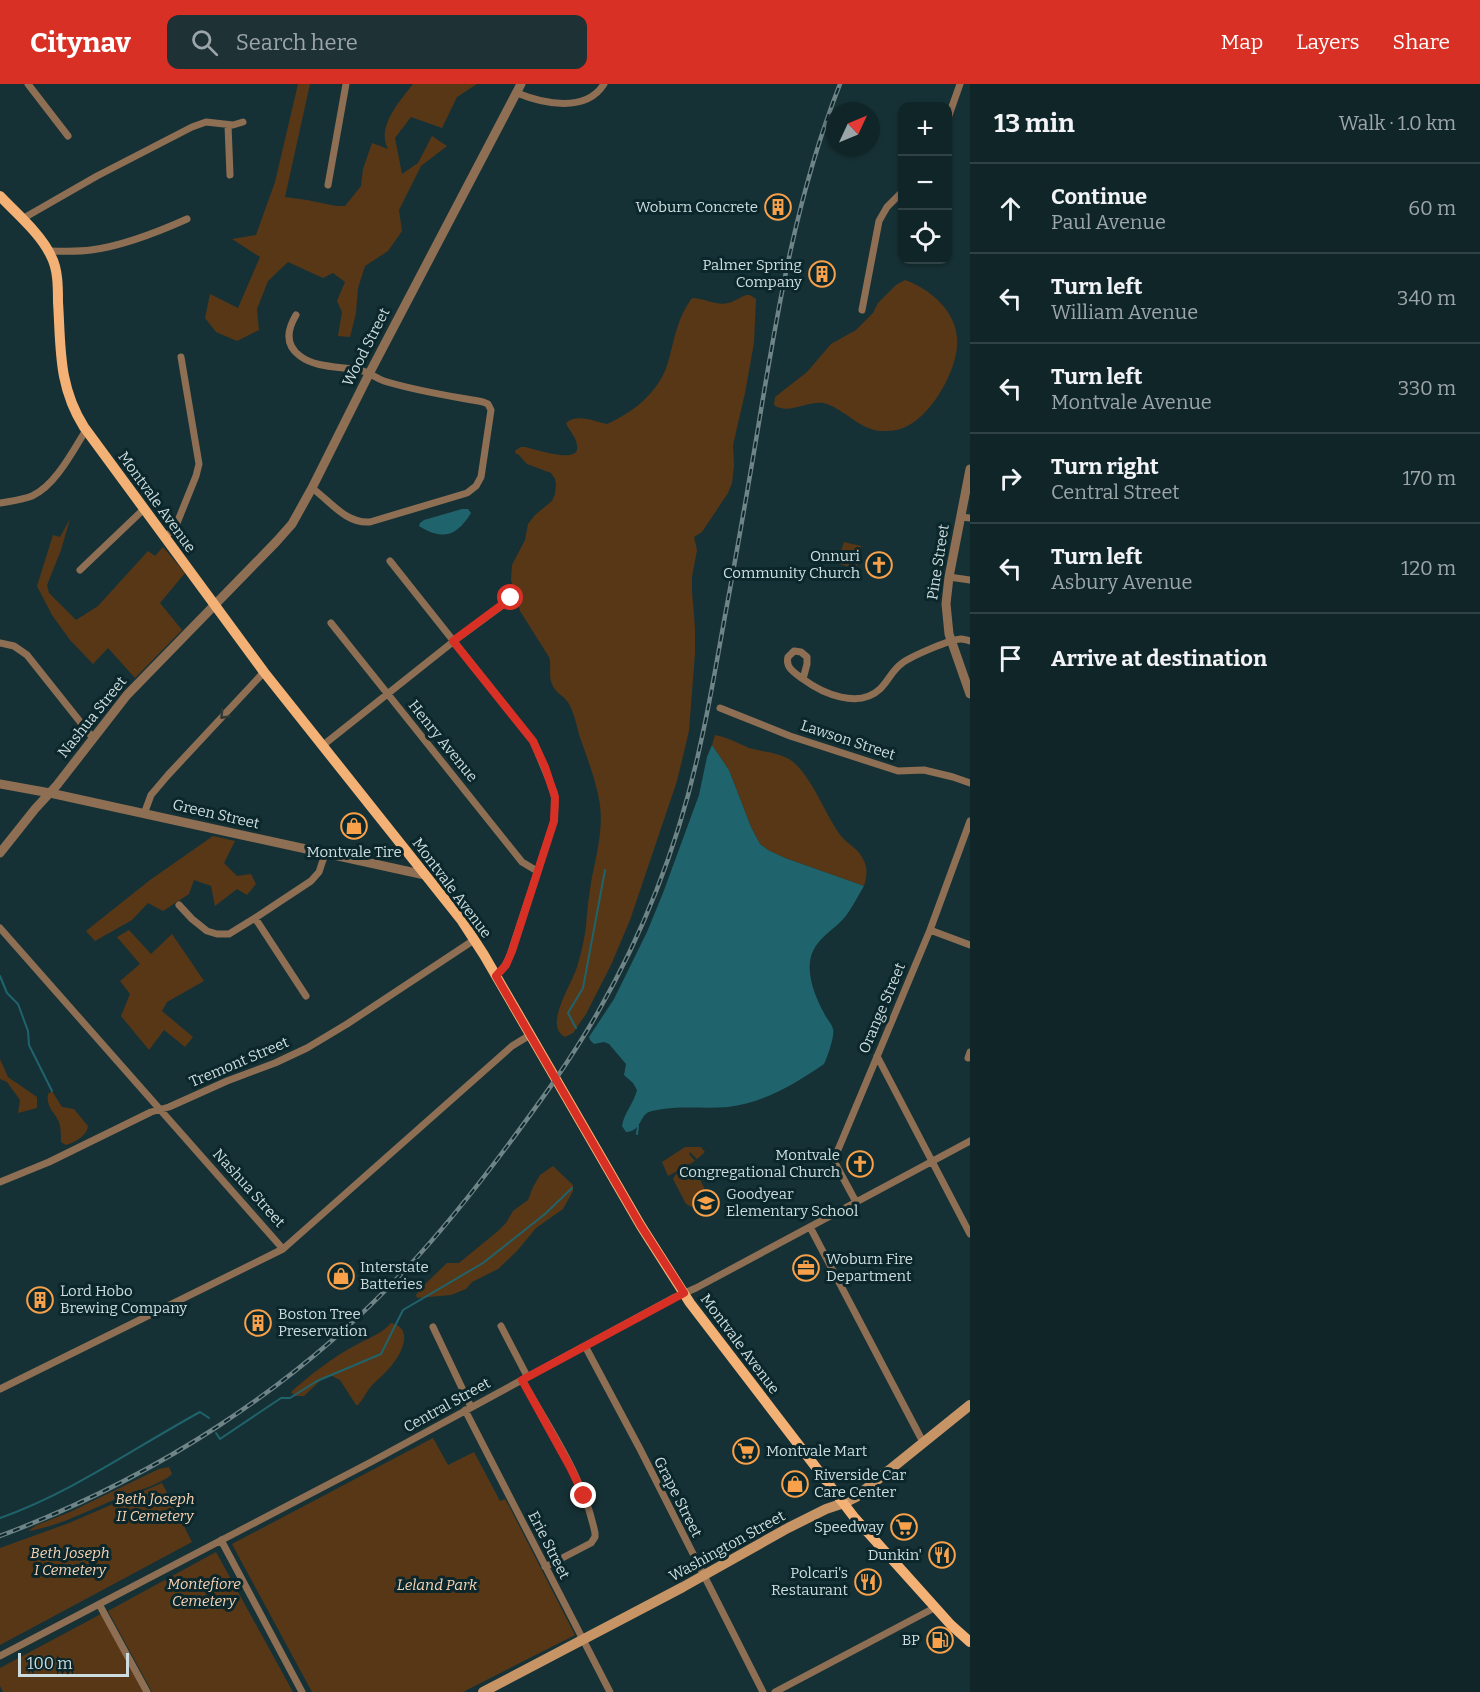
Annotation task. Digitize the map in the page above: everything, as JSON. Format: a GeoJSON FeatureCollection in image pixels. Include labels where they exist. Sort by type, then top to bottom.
{"type":"FeatureCollection","features":[{"type":"Feature","properties":{"kind":"main road","name":"Montvale Avenue"},"geometry":{"type":"LineString","coordinates":[[0,198],[22,219],[48,251],[54,263],[65,386],[73,409],[86,430],[264,672],[456,913],[496,976],[641,1226],[684,1293],[844,1503],[885,1553],[951,1625],[970,1642]]}},
{"type":"Feature","properties":{"kind":"main road","name":"Washington Street"},"geometry":{"type":"LineString","coordinates":[[483,1692],[703,1576],[788,1528],[858,1495],[970,1405]]}},
{"type":"Feature","properties":{"kind":"street"},"geometry":{"type":"LineString","coordinates":[[28,84],[68,136]]}},
{"type":"Feature","properties":{"kind":"street"},"geometry":{"type":"LineString","coordinates":[[327,185],[346,84]]}},
{"type":"Feature","properties":{"kind":"street"},"geometry":{"type":"LineString","coordinates":[[519,88],[531,98],[571,104],[591,98],[604,84]]}},
{"type":"Feature","properties":{"kind":"street"},"geometry":{"type":"LineString","coordinates":[[952,107],[960,84]]}},
{"type":"Feature","properties":{"kind":"street","name":"Wood Street"},"geometry":{"type":"LineString","coordinates":[[214,605],[286,530],[312,488],[519,88]]}},
{"type":"Feature","properties":{"kind":"street"},"geometry":{"type":"LineString","coordinates":[[22,219],[97,176],[192,127],[210,122],[238,125],[243,122]]}},
{"type":"Feature","properties":{"kind":"street"},"geometry":{"type":"LineString","coordinates":[[228,125],[230,175]]}},
{"type":"Feature","properties":{"kind":"street"},"geometry":{"type":"LineString","coordinates":[[862,310],[879,221],[887,207],[898,197]]}},
{"type":"Feature","properties":{"kind":"street"},"geometry":{"type":"LineString","coordinates":[[48,251],[101,248],[164,229],[187,219]]}},
{"type":"Feature","properties":{"kind":"street"},"geometry":{"type":"LineString","coordinates":[[296,315],[289,329],[290,342],[299,355],[315,363],[364,372],[382,380],[418,390],[483,402],[490,407],[491,412],[481,477],[476,486],[467,493],[362,523],[355,522],[346,516],[312,488]]}},
{"type":"Feature","properties":{"kind":"street"},"geometry":{"type":"LineString","coordinates":[[165,537],[175,528],[198,474],[199,464],[180,357]]}},
{"type":"Feature","properties":{"kind":"street"},"geometry":{"type":"LineString","coordinates":[[0,503],[29,497],[46,487],[86,430]]}},
{"type":"Feature","properties":{"kind":"street","name":"Pine Street"},"geometry":{"type":"LineString","coordinates":[[970,469],[966,517],[949,577],[946,611],[951,642],[970,694]]}},
{"type":"Feature","properties":{"kind":"street"},"geometry":{"type":"LineString","coordinates":[[80,570],[144,509]]}},
{"type":"Feature","properties":{"kind":"street"},"geometry":{"type":"LineString","coordinates":[[390,561],[533,741],[552,786],[555,818],[509,958],[496,976]]}},
{"type":"Feature","properties":{"kind":"street"},"geometry":{"type":"LineString","coordinates":[[949,577],[970,580]]}},
{"type":"Feature","properties":{"kind":"street"},"geometry":{"type":"LineString","coordinates":[[322,746],[453,641],[511,598]]}},
{"type":"Feature","properties":{"kind":"street","name":"Nashua Street"},"geometry":{"type":"LineString","coordinates":[[0,853],[127,695],[214,605]]}},
{"type":"Feature","properties":{"kind":"street","name":"Henry Avenue"},"geometry":{"type":"LineString","coordinates":[[331,623],[522,862],[537,871]]}},
{"type":"Feature","properties":{"kind":"street"},"geometry":{"type":"LineString","coordinates":[[803,679],[821,690],[843,697],[856,699],[867,697],[881,688],[905,660],[961,639],[970,641]]}},
{"type":"Feature","properties":{"kind":"street"},"geometry":{"type":"LineString","coordinates":[[0,643],[14,646],[27,656],[93,738]]}},
{"type":"Feature","properties":{"kind":"street"},"geometry":{"type":"LineString","coordinates":[[144,814],[151,796],[162,781],[264,672]]}},
{"type":"Feature","properties":{"kind":"street","name":"Lawson Street"},"geometry":{"type":"LineString","coordinates":[[720,708],[790,736],[897,771],[924,770],[970,783]]}},
{"type":"Feature","properties":{"kind":"street","name":"Green Street"},"geometry":{"type":"LineString","coordinates":[[0,784],[425,875]]}},
{"type":"Feature","properties":{"kind":"street","name":"Orange Street"},"geometry":{"type":"LineString","coordinates":[[856,1202],[834,1159],[930,930],[970,821]]}},
{"type":"Feature","properties":{"kind":"street"},"geometry":{"type":"LineString","coordinates":[[179,905],[207,931],[217,934],[232,933],[315,878],[325,854]]}},
{"type":"Feature","properties":{"kind":"street"},"geometry":{"type":"LineString","coordinates":[[255,918],[306,996]]}},
{"type":"Feature","properties":{"kind":"street","name":"Nashua Street"},"geometry":{"type":"LineString","coordinates":[[0,928],[284,1249],[512,1046],[530,1035]]}},
{"type":"Feature","properties":{"kind":"street"},"geometry":{"type":"LineString","coordinates":[[930,930],[970,945]]}},
{"type":"Feature","properties":{"kind":"street","name":"Tremont Street"},"geometry":{"type":"LineString","coordinates":[[0,1182],[59,1157],[159,1109],[307,1048],[474,940]]}},
{"type":"Feature","properties":{"kind":"street"},"geometry":{"type":"LineString","coordinates":[[877,1056],[970,1234]]}},
{"type":"Feature","properties":{"kind":"street","name":"Central Street"},"geometry":{"type":"LineString","coordinates":[[0,1656],[371,1462],[970,1141]]}},
{"type":"Feature","properties":{"kind":"street"},"geometry":{"type":"LineString","coordinates":[[810,1227],[922,1442]]}},
{"type":"Feature","properties":{"kind":"street"},"geometry":{"type":"LineString","coordinates":[[0,1389],[284,1249]]}},
{"type":"Feature","properties":{"kind":"street"},"geometry":{"type":"LineString","coordinates":[[501,1326],[524,1378],[587,1504],[595,1533],[591,1543],[545,1567]]}},
{"type":"Feature","properties":{"kind":"street","name":"Erie Street"},"geometry":{"type":"LineString","coordinates":[[433,1327],[468,1409],[545,1567],[610,1692]]}},
{"type":"Feature","properties":{"kind":"street","name":"Grape Street"},"geometry":{"type":"LineString","coordinates":[[585,1346],[763,1692]]}},
{"type":"Feature","properties":{"kind":"street"},"geometry":{"type":"LineString","coordinates":[[221,1540],[302,1692]]}},
{"type":"Feature","properties":{"kind":"street"},"geometry":{"type":"LineString","coordinates":[[99,1604],[147,1692]]}},
{"type":"Feature","properties":{"kind":"street"},"geometry":{"type":"LineString","coordinates":[[775,1692],[936,1607]]}},
{"type":"Feature","properties":{"kind":"green space"},"geometry":{"type":"Polygon","coordinates":[[[298,84],[310,84],[285,197],[345,206],[361,186],[363,169],[372,143],[388,149],[385,141],[387,123],[396,106],[413,84],[477,84],[457,97],[442,128],[411,117],[395,138],[402,174],[418,163],[432,136],[447,146],[421,166],[399,210],[402,231],[388,251],[365,266],[358,288],[356,313],[350,337],[338,336],[342,312],[337,301],[345,282],[333,273],[323,278],[288,262],[268,281],[257,309],[259,330],[237,341],[216,332],[205,318],[210,294],[238,308],[260,257],[232,239],[256,235],[275,182],[298,84]]]}},
{"type":"Feature","properties":{"kind":"green space"},"geometry":{"type":"Polygon","coordinates":[[[905,280],[923,289],[940,302],[952,318],[957,338],[957,350],[949,377],[924,414],[903,428],[880,431],[866,427],[827,404],[814,403],[786,409],[774,405],[775,397],[807,372],[831,344],[856,330],[873,313],[878,303],[896,285],[905,280]]]}},
{"type":"Feature","properties":{"kind":"green space"},"geometry":{"type":"Polygon","coordinates":[[[746,295],[756,299],[754,343],[733,445],[732,483],[728,493],[702,532],[694,537],[697,550],[692,577],[695,653],[689,731],[677,781],[630,920],[611,965],[586,1014],[573,1033],[565,1037],[559,1032],[558,1014],[577,967],[583,942],[598,850],[601,814],[595,781],[573,713],[567,701],[553,687],[549,657],[520,611],[511,580],[512,565],[525,540],[528,524],[552,501],[556,485],[551,473],[527,464],[515,451],[523,447],[572,455],[577,445],[566,423],[580,418],[607,424],[628,413],[654,390],[665,370],[680,320],[692,298],[723,304],[746,295]]]}},
{"type":"Feature","properties":{"kind":"green space"},"geometry":{"type":"Polygon","coordinates":[[[70,519],[47,585],[49,593],[76,620],[98,606],[148,551],[155,556],[163,547],[185,573],[160,603],[182,630],[135,678],[108,648],[93,664],[70,640],[52,615],[37,586],[53,535],[60,537],[70,519]]]}},
{"type":"Feature","properties":{"kind":"green space"},"geometry":{"type":"Polygon","coordinates":[[[844,542],[861,546],[856,569],[837,563],[844,542]]]}},
{"type":"Feature","properties":{"kind":"green space"},"geometry":{"type":"Polygon","coordinates":[[[715,735],[749,748],[780,755],[797,765],[811,784],[841,836],[856,849],[865,862],[864,886],[785,858],[760,844],[729,770],[712,745],[715,735]]]}},
{"type":"Feature","properties":{"kind":"green space"},"geometry":{"type":"Polygon","coordinates":[[[213,836],[235,841],[224,863],[237,876],[251,874],[256,884],[247,895],[237,889],[215,906],[211,886],[194,880],[189,894],[163,911],[148,903],[132,920],[95,941],[86,931],[150,880],[213,836]]]}},
{"type":"Feature","properties":{"kind":"green space"},"geometry":{"type":"Polygon","coordinates":[[[129,930],[151,954],[172,934],[204,981],[167,1002],[162,1011],[193,1037],[185,1047],[164,1030],[149,1050],[121,1016],[130,994],[120,981],[140,964],[117,937],[129,930]]]}},
{"type":"Feature","properties":{"kind":"green space"},"geometry":{"type":"Polygon","coordinates":[[[0,1059],[8,1077],[37,1097],[37,1108],[18,1113],[20,1100],[7,1082],[0,1079],[0,1059]]]}},
{"type":"Feature","properties":{"kind":"green space"},"geometry":{"type":"Polygon","coordinates":[[[52,1091],[62,1107],[74,1109],[88,1126],[83,1136],[66,1145],[61,1142],[59,1122],[48,1102],[48,1094],[52,1091]]]}},
{"type":"Feature","properties":{"kind":"green space"},"geometry":{"type":"Polygon","coordinates":[[[685,1147],[701,1147],[705,1152],[697,1159],[690,1152],[689,1154],[695,1161],[668,1176],[662,1162],[685,1147]]]}},
{"type":"Feature","properties":{"kind":"green space"},"geometry":{"type":"Polygon","coordinates":[[[553,1166],[573,1185],[573,1191],[563,1209],[536,1228],[498,1269],[472,1282],[466,1289],[451,1295],[417,1298],[416,1295],[420,1289],[447,1263],[459,1263],[498,1231],[513,1211],[528,1200],[540,1175],[553,1166]]]}},
{"type":"Feature","properties":{"kind":"green space"},"geometry":{"type":"Polygon","coordinates":[[[687,1168],[697,1175],[707,1196],[704,1201],[692,1207],[686,1204],[673,1179],[676,1174],[687,1168]]]}},
{"type":"Feature","properties":{"kind":"green space"},"geometry":{"type":"Polygon","coordinates":[[[391,1323],[402,1330],[404,1341],[402,1348],[392,1365],[371,1386],[358,1405],[340,1380],[330,1375],[323,1378],[304,1396],[295,1396],[291,1392],[330,1361],[379,1333],[391,1323]]]}},
{"type":"Feature","properties":{"kind":"green space","name":"Leland Park"},"geometry":{"type":"Polygon","coordinates":[[[433,1438],[448,1465],[474,1452],[500,1501],[505,1499],[509,1506],[575,1635],[463,1692],[312,1692],[232,1544],[433,1438]]]}},
{"type":"Feature","properties":{"kind":"green space"},"geometry":{"type":"Polygon","coordinates":[[[169,1467],[172,1474],[154,1485],[62,1522],[28,1531],[159,1469],[169,1467]]]}},
{"type":"Feature","properties":{"kind":"green space"},"geometry":{"type":"Polygon","coordinates":[[[162,1483],[192,1542],[0,1645],[0,1548],[69,1523],[162,1483]]]}},
{"type":"Feature","properties":{"kind":"green space","name":"Montefiore Cemetery"},"geometry":{"type":"Polygon","coordinates":[[[216,1552],[293,1692],[152,1692],[108,1611],[216,1552]]]}},
{"type":"Feature","properties":{"kind":"green space"},"geometry":{"type":"Polygon","coordinates":[[[101,1614],[143,1692],[3,1692],[0,1686],[0,1668],[101,1614]]]}},
{"type":"Feature","properties":{"kind":"water"},"geometry":{"type":"Polygon","coordinates":[[[468,509],[471,513],[460,527],[449,534],[435,534],[419,526],[424,520],[468,509]]]}},
{"type":"Feature","properties":{"kind":"water"},"geometry":{"type":"Polygon","coordinates":[[[712,745],[729,770],[760,844],[785,858],[864,886],[845,917],[816,946],[811,958],[810,975],[814,991],[832,1027],[832,1042],[824,1064],[802,1079],[766,1097],[728,1107],[652,1111],[643,1117],[635,1129],[626,1132],[622,1126],[623,1121],[637,1090],[624,1075],[626,1064],[609,1044],[604,1042],[594,1044],[589,1037],[614,999],[647,932],[699,795],[707,757],[712,745]]]}},
{"type":"Feature","properties":{"kind":"waterway"},"geometry":{"type":"LineString","coordinates":[[576,1028],[568,1013],[583,988],[605,870]]}},
{"type":"Feature","properties":{"kind":"waterway"},"geometry":{"type":"LineString","coordinates":[[0,976],[7,993],[18,1004],[28,1031],[29,1045],[52,1091]]}},
{"type":"Feature","properties":{"kind":"waterway"},"geometry":{"type":"LineString","coordinates":[[637,1134],[638,1126]]}},
{"type":"Feature","properties":{"kind":"waterway"},"geometry":{"type":"LineString","coordinates":[[216,1433],[220,1439],[281,1398],[290,1398],[317,1381],[381,1354],[403,1310],[483,1263],[545,1214],[572,1188]]}},
{"type":"Feature","properties":{"kind":"waterway"},"geometry":{"type":"LineString","coordinates":[[0,1518],[77,1483],[200,1412],[209,1418]]}},
{"type":"Feature","properties":{"kind":"railway"},"geometry":{"type":"LineString","coordinates":[[0,1536],[113,1487],[167,1458],[219,1426],[269,1391],[363,1313],[433,1239],[496,1161],[544,1096],[598,1012],[646,916],[671,849],[692,781],[712,687],[790,251],[812,167],[840,84]]}},
{"type":"Feature","properties":{"kind":"place","name":"Woburn Concrete"},"geometry":{"type":"Point","coordinates":[778,207]}},
{"type":"Feature","properties":{"kind":"place","name":"Palmer Spring Company"},"geometry":{"type":"Point","coordinates":[822,274]}},
{"type":"Feature","properties":{"kind":"place","name":"Onnuri Community Church"},"geometry":{"type":"Point","coordinates":[879,565]}},
{"type":"Feature","properties":{"kind":"place","name":"Montvale Tire"},"geometry":{"type":"Point","coordinates":[354,826]}},
{"type":"Feature","properties":{"kind":"place","name":"Montvale Congregational Church"},"geometry":{"type":"Point","coordinates":[860,1164]}},
{"type":"Feature","properties":{"kind":"place","name":"Goodyear Elementary School"},"geometry":{"type":"Point","coordinates":[706,1203]}},
{"type":"Feature","properties":{"kind":"place","name":"Woburn Fire Department"},"geometry":{"type":"Point","coordinates":[806,1268]}},
{"type":"Feature","properties":{"kind":"place","name":"Interstate Batteries"},"geometry":{"type":"Point","coordinates":[341,1276]}},
{"type":"Feature","properties":{"kind":"place","name":"Lord Hobo Brewing Company"},"geometry":{"type":"Point","coordinates":[40,1300]}},
{"type":"Feature","properties":{"kind":"place","name":"Boston Tree Preservation"},"geometry":{"type":"Point","coordinates":[258,1323]}},
{"type":"Feature","properties":{"kind":"place","name":"Montvale Mart"},"geometry":{"type":"Point","coordinates":[746,1451]}},
{"type":"Feature","properties":{"kind":"place","name":"Riverside Car Care Center"},"geometry":{"type":"Point","coordinates":[795,1484]}},
{"type":"Feature","properties":{"kind":"place","name":"Speedway"},"geometry":{"type":"Point","coordinates":[904,1527]}},
{"type":"Feature","properties":{"kind":"place","name":"Dunkin'"},"geometry":{"type":"Point","coordinates":[942,1555]}},
{"type":"Feature","properties":{"kind":"place","name":"Polcari's Restaurant"},"geometry":{"type":"Point","coordinates":[868,1582]}},
{"type":"Feature","properties":{"kind":"place","name":"BP"},"geometry":{"type":"Point","coordinates":[940,1640]}},
{"type":"Feature","properties":{"kind":"route"},"geometry":{"type":"LineString","coordinates":[[511,598],[453,641],[533,741],[555,797],[554,821],[512,951],[506,965],[496,976],[641,1226],[684,1293],[522,1380],[584,1496]]}},
{"type":"Feature","properties":{"kind":"park label","name":"Beth Joseph II Cemetery"},"geometry":{"type":"Point","coordinates":[155,1508]}},
{"type":"Feature","properties":{"kind":"park label","name":"Beth Joseph I Cemetery"},"geometry":{"type":"Point","coordinates":[70,1562]}}]}
